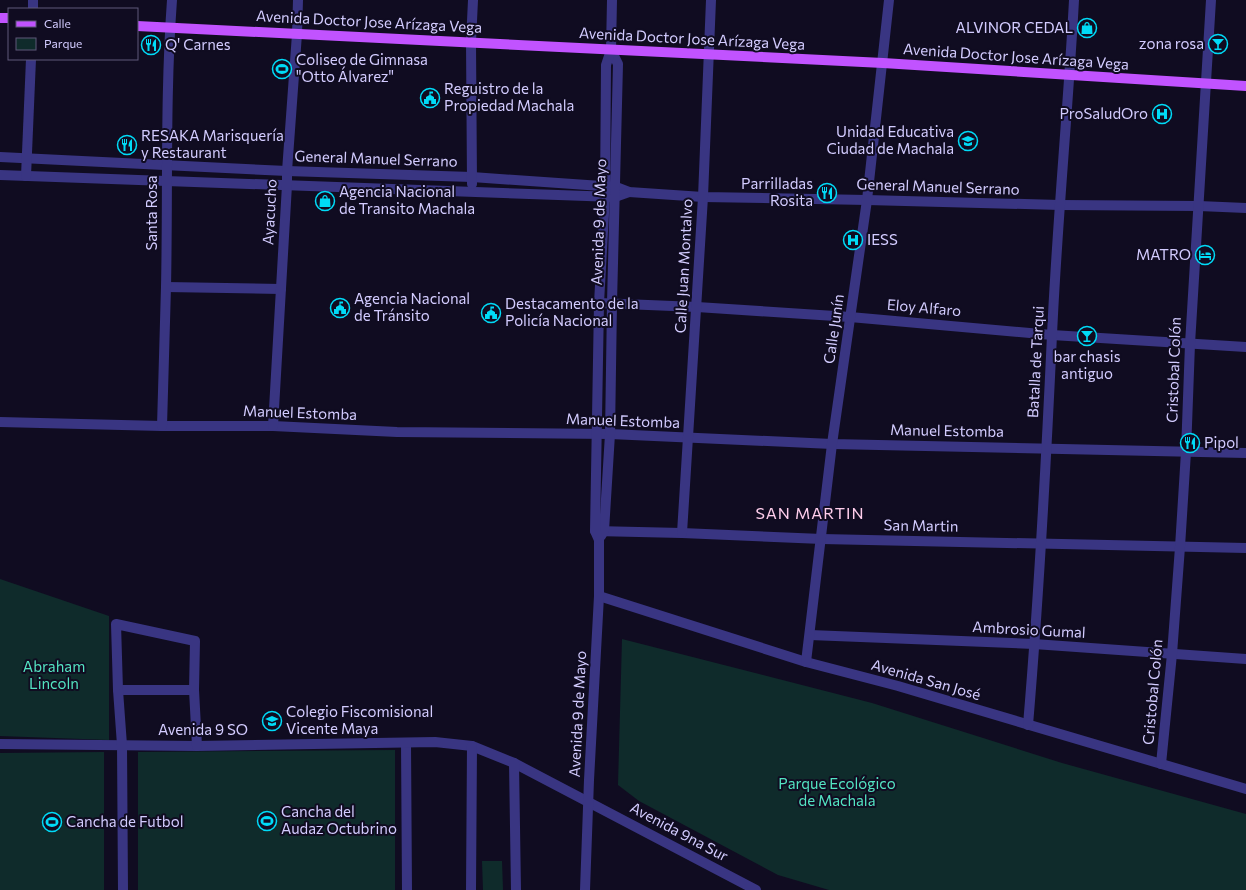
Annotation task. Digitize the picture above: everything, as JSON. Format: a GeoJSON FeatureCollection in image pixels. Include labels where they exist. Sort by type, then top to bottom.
{"type":"FeatureCollection","features":[{"type":"Feature","properties":{"kind":"main road","name":"Avenida Doctor Jose Arízaga Vega"},"geometry":{"type":"LineString","coordinates":[[138,26],[709,54],[1246,86]]}},
{"type":"Feature","properties":{"kind":"street","name":"Santa Rosa"},"geometry":{"type":"LineString","coordinates":[[162,426],[166,287],[166,164],[172,0]]}},
{"type":"Feature","properties":{"kind":"street","name":"Ayacucho"},"geometry":{"type":"LineString","coordinates":[[273,426],[298,0]]}},
{"type":"Feature","properties":{"kind":"street"},"geometry":{"type":"LineString","coordinates":[[473,0],[471,42],[473,192]]}},
{"type":"Feature","properties":{"kind":"street","name":"Avenida 9 de Mayo"},"geometry":{"type":"LineString","coordinates":[[600,534],[610,434],[612,303],[606,64],[611,50],[612,0]]}},
{"type":"Feature","properties":{"kind":"street","name":"Calle Juan Montalvo"},"geometry":{"type":"LineString","coordinates":[[682,533],[697,307],[711,0]]}},
{"type":"Feature","properties":{"kind":"street","name":"Calle Junín"},"geometry":{"type":"LineString","coordinates":[[806,662],[822,539],[832,444],[867,200],[890,0]]}},
{"type":"Feature","properties":{"kind":"street","name":"Batalla de Tarqui"},"geometry":{"type":"LineString","coordinates":[[1028,725],[1047,449],[1052,335],[1074,0]]}},
{"type":"Feature","properties":{"kind":"street","name":"Cristobal Colón"},"geometry":{"type":"LineString","coordinates":[[1161,764],[1172,654],[1180,547],[1186,452],[1190,344],[1211,0]]}},
{"type":"Feature","properties":{"kind":"street"},"geometry":{"type":"LineString","coordinates":[[26,176],[31,60]]}},
{"type":"Feature","properties":{"kind":"street","name":"General Manuel Serrano"},"geometry":{"type":"LineString","coordinates":[[0,157],[287,171],[472,177],[610,192]]}},
{"type":"Feature","properties":{"kind":"street","name":"General Manuel Serrano"},"geometry":{"type":"LineString","coordinates":[[0,175],[473,192],[630,192],[703,196],[1246,208]]}},
{"type":"Feature","properties":{"kind":"street","name":"Avenida 9 de Mayo"},"geometry":{"type":"LineString","coordinates":[[585,890],[588,801],[599,596],[600,534],[596,435],[599,303],[610,192]]}},
{"type":"Feature","properties":{"kind":"street"},"geometry":{"type":"LineString","coordinates":[[166,287],[281,290]]}},
{"type":"Feature","properties":{"kind":"street","name":"Eloy Alfaro"},"geometry":{"type":"LineString","coordinates":[[599,303],[697,307],[850,317],[1052,335],[1246,347]]}},
{"type":"Feature","properties":{"kind":"street","name":"Manuel Estomba"},"geometry":{"type":"LineString","coordinates":[[0,422],[162,426],[273,426],[397,432],[610,434],[832,444],[1246,453]]}},
{"type":"Feature","properties":{"kind":"street","name":"San Martin"},"geometry":{"type":"LineString","coordinates":[[600,534],[682,533],[822,539],[1246,548]]}},
{"type":"Feature","properties":{"kind":"street","name":"Avenida San José"},"geometry":{"type":"LineString","coordinates":[[599,596],[806,662],[898,686],[1246,788]]}},
{"type":"Feature","properties":{"kind":"street"},"geometry":{"type":"LineString","coordinates":[[123,890],[122,746],[118,690],[116,624],[195,641],[194,690],[197,746]]}},
{"type":"Feature","properties":{"kind":"street","name":"Ambrosio Gumal"},"geometry":{"type":"LineString","coordinates":[[810,635],[1034,644],[1246,659]]}},
{"type":"Feature","properties":{"kind":"street"},"geometry":{"type":"LineString","coordinates":[[118,690],[194,690]]}},
{"type":"Feature","properties":{"kind":"street","name":"Avenida 9 SO"},"geometry":{"type":"LineString","coordinates":[[0,744],[197,746],[435,742],[472,746],[514,763]]}},
{"type":"Feature","properties":{"kind":"street"},"geometry":{"type":"LineString","coordinates":[[406,743],[407,890]]}},
{"type":"Feature","properties":{"kind":"street"},"geometry":{"type":"LineString","coordinates":[[472,746],[472,890]]}},
{"type":"Feature","properties":{"kind":"street"},"geometry":{"type":"LineString","coordinates":[[514,763],[516,890]]}},
{"type":"Feature","properties":{"kind":"street","name":"Avenida 9na Sur"},"geometry":{"type":"LineString","coordinates":[[514,763],[756,890]]}},
{"type":"Feature","properties":{"kind":"green space","name":"Abraham Lincoln"},"geometry":{"type":"Polygon","coordinates":[[[0,579],[109,616],[109,740],[0,736],[0,579]]]}},
{"type":"Feature","properties":{"kind":"green space","name":"Parque Ecológico de Machala"},"geometry":{"type":"Polygon","coordinates":[[[622,639],[872,703],[1062,763],[1246,814],[1246,890],[829,890],[778,875],[639,801],[618,785],[622,639]]]}},
{"type":"Feature","properties":{"kind":"green space","name":"Cancha del Audaz Octubrino"},"geometry":{"type":"Polygon","coordinates":[[[395,750],[395,890],[138,890],[138,752],[395,750]]]}},
{"type":"Feature","properties":{"kind":"green space","name":"Cancha de Futbol"},"geometry":{"type":"Polygon","coordinates":[[[104,752],[104,890],[0,890],[0,753],[104,752]]]}},
{"type":"Feature","properties":{"kind":"green space"},"geometry":{"type":"Polygon","coordinates":[[[482,861],[502,861],[503,890],[483,890],[482,861]]]}},
{"type":"Feature","properties":{"kind":"place","name":"ALVINOR CEDAL"},"geometry":{"type":"Point","coordinates":[1087,28]}},
{"type":"Feature","properties":{"kind":"place","name":"zona rosa"},"geometry":{"type":"Point","coordinates":[1218,44]}},
{"type":"Feature","properties":{"kind":"place","name":"Q' Carnes"},"geometry":{"type":"Point","coordinates":[151,45]}},
{"type":"Feature","properties":{"kind":"place","name":"Coliseo de Gimnasa \"Otto Álvarez\""},"geometry":{"type":"Point","coordinates":[282,69]}},
{"type":"Feature","properties":{"kind":"place","name":"Reguistro de la Propiedad Machala"},"geometry":{"type":"Point","coordinates":[430,98]}},
{"type":"Feature","properties":{"kind":"place","name":"ProSaludOro"},"geometry":{"type":"Point","coordinates":[1162,114]}},
{"type":"Feature","properties":{"kind":"place","name":"Unidad Educativa Ciudad de Machala"},"geometry":{"type":"Point","coordinates":[968,141]}},
{"type":"Feature","properties":{"kind":"place","name":"RESAKA Marisquería y Restaurant"},"geometry":{"type":"Point","coordinates":[127,145]}},
{"type":"Feature","properties":{"kind":"place","name":"Parrilladas Rosita"},"geometry":{"type":"Point","coordinates":[827,193]}},
{"type":"Feature","properties":{"kind":"place","name":"Agencia Nacional de Transito Machala"},"geometry":{"type":"Point","coordinates":[325,201]}},
{"type":"Feature","properties":{"kind":"place","name":"IESS"},"geometry":{"type":"Point","coordinates":[853,240]}},
{"type":"Feature","properties":{"kind":"place","name":"MATRO"},"geometry":{"type":"Point","coordinates":[1205,255]}},
{"type":"Feature","properties":{"kind":"place","name":"Agencia Nacional de Tránsito"},"geometry":{"type":"Point","coordinates":[340,308]}},
{"type":"Feature","properties":{"kind":"place","name":"Destacamento de la Policía Nacional"},"geometry":{"type":"Point","coordinates":[491,313]}},
{"type":"Feature","properties":{"kind":"place","name":"bar chasis antiguo"},"geometry":{"type":"Point","coordinates":[1087,336]}},
{"type":"Feature","properties":{"kind":"place","name":"Pipol"},"geometry":{"type":"Point","coordinates":[1190,443]}},
{"type":"Feature","properties":{"kind":"place","name":"Colegio Fiscomisional Vicente Maya"},"geometry":{"type":"Point","coordinates":[272,721]}},
{"type":"Feature","properties":{"kind":"place","name":"Cancha del Audaz Octubrino"},"geometry":{"type":"Point","coordinates":[267,821]}},
{"type":"Feature","properties":{"kind":"place","name":"Cancha de Futbol"},"geometry":{"type":"Point","coordinates":[52,822]}},
{"type":"Feature","properties":{"kind":"district","name":"SAN MARTIN"},"geometry":{"type":"Point","coordinates":[810,513]}}]}
